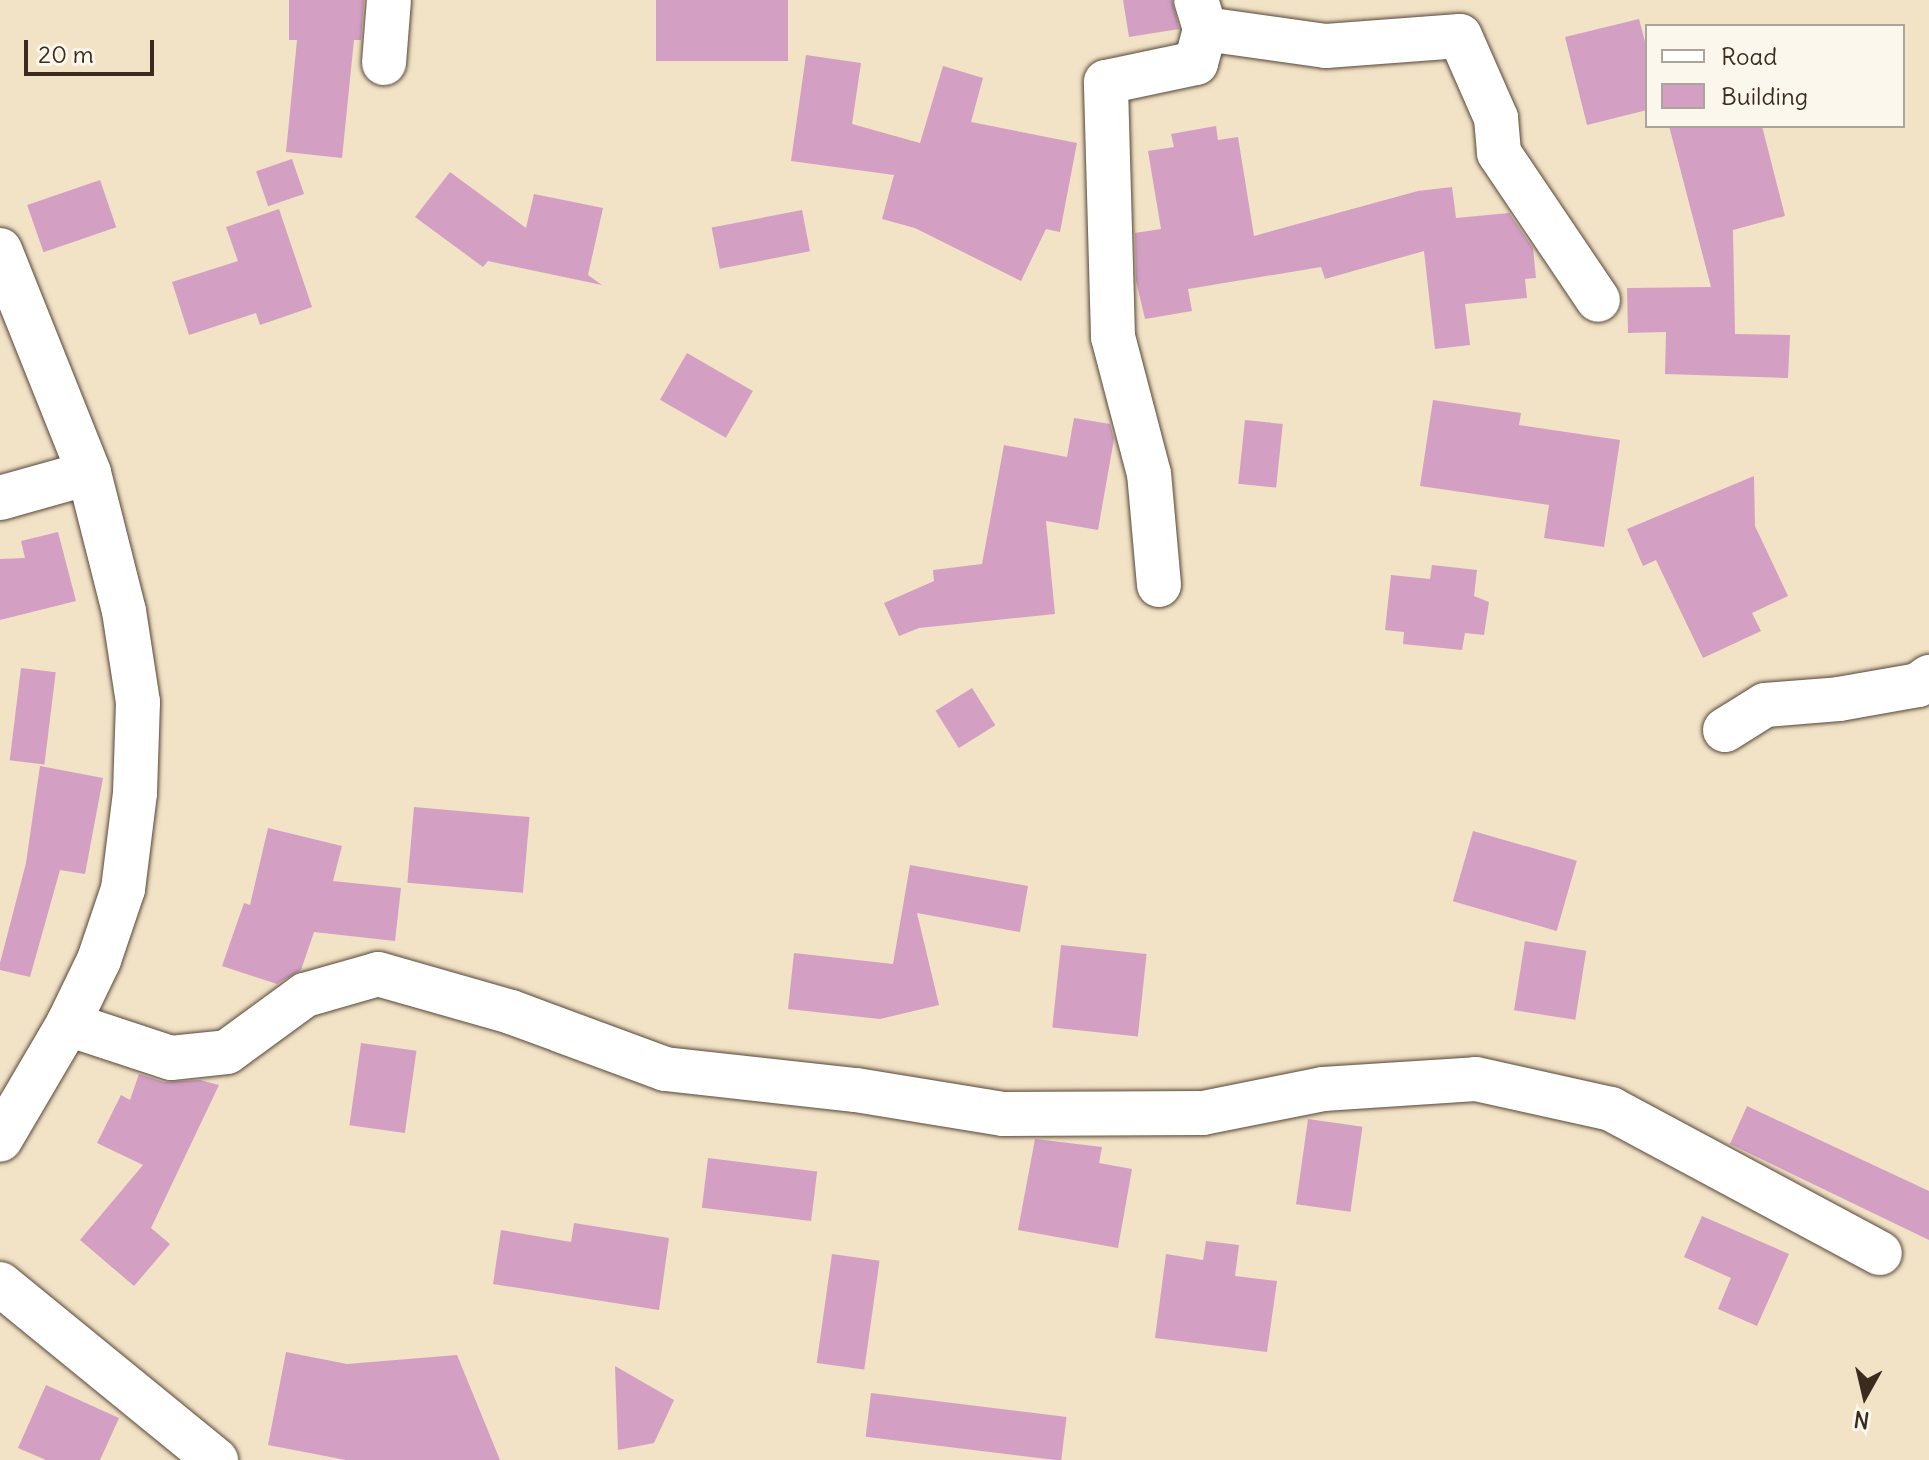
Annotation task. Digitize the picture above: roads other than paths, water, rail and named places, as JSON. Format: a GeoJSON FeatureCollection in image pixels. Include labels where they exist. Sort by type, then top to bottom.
{"type":"FeatureCollection","features":[{"type":"Feature","properties":{"kind":"street"},"geometry":{"type":"LineString","coordinates":[[384,63],[389,0]]}},
{"type":"Feature","properties":{"kind":"street"},"geometry":{"type":"LineString","coordinates":[[1159,585],[1149,474],[1113,337],[1106,82],[1196,63],[1200,15],[1326,46],[1460,36],[1496,118],[1499,153],[1598,300]]}},
{"type":"Feature","properties":{"kind":"street"},"geometry":{"type":"LineString","coordinates":[[0,250],[89,473],[124,611],[138,702],[135,793],[123,889],[99,960],[68,1024],[0,1140]]}},
{"type":"Feature","properties":{"kind":"street"},"geometry":{"type":"LineString","coordinates":[[0,498],[89,473]]}},
{"type":"Feature","properties":{"kind":"street"},"geometry":{"type":"LineString","coordinates":[[1725,730],[1765,705],[1866,695],[1918,685],[1929,677]]}},
{"type":"Feature","properties":{"kind":"street"},"geometry":{"type":"LineString","coordinates":[[68,1024],[171,1058],[227,1052],[305,995],[378,974],[511,1012],[665,1069],[856,1090],[1003,1114],[1203,1113],[1323,1089],[1476,1079],[1611,1109],[1880,1253]]}},
{"type":"Feature","properties":{"kind":"street"},"geometry":{"type":"LineString","coordinates":[[0,1284],[216,1460]]}}]}
